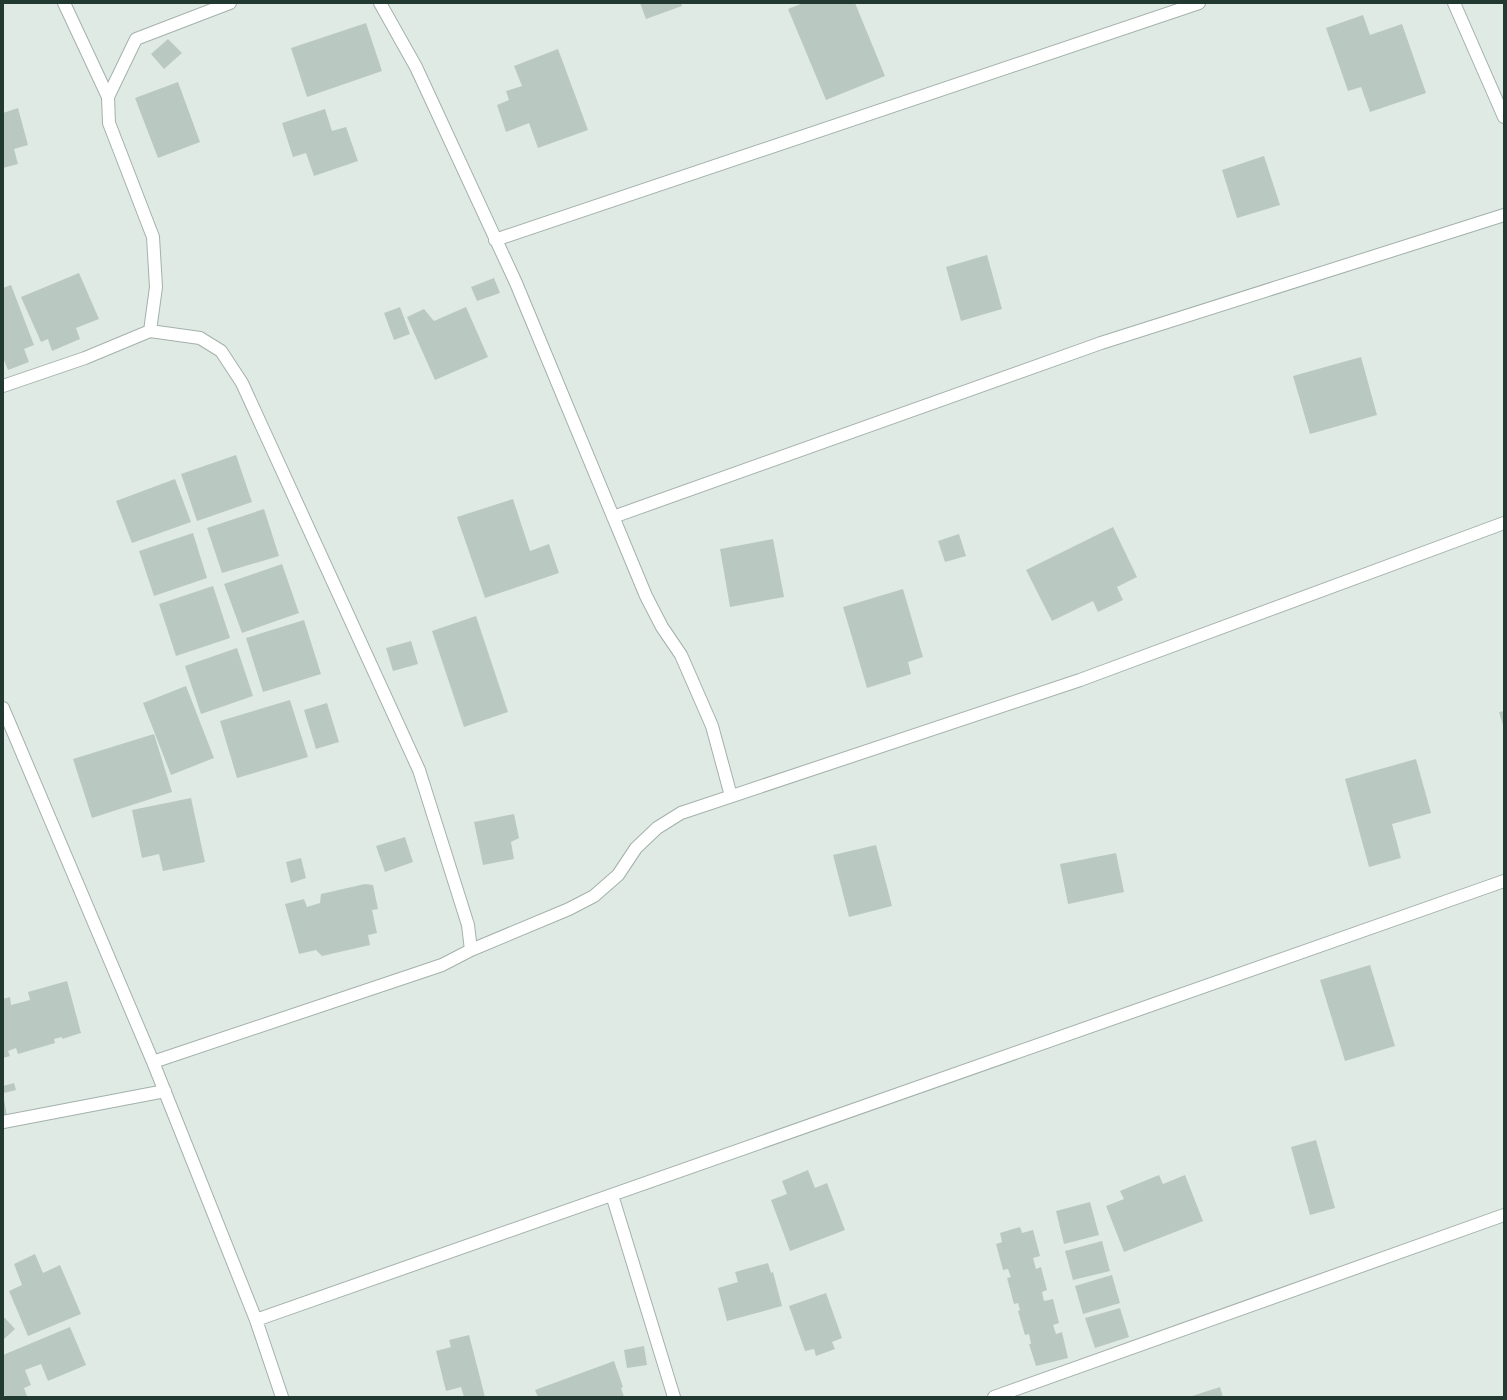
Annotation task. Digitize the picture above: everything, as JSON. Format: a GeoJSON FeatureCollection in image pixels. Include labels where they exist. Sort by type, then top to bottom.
{"type":"FeatureCollection","features":[{"type":"Feature","properties":{"kind":"street"},"geometry":{"type":"LineString","coordinates":[[64,3],[108,98],[109,123],[153,237],[156,287],[150,332]]}},
{"type":"Feature","properties":{"kind":"street"},"geometry":{"type":"LineString","coordinates":[[108,98],[136,39],[230,3]]}},
{"type":"Feature","properties":{"kind":"street"},"geometry":{"type":"LineString","coordinates":[[380,3],[416,67],[516,284],[646,596],[662,627],[681,655],[712,726],[731,796]]}},
{"type":"Feature","properties":{"kind":"street"},"geometry":{"type":"LineString","coordinates":[[495,240],[1199,3]]}},
{"type":"Feature","properties":{"kind":"street"},"geometry":{"type":"LineString","coordinates":[[1454,3],[1504,117]]}},
{"type":"Feature","properties":{"kind":"street"},"geometry":{"type":"LineString","coordinates":[[613,517],[1101,343],[1504,215]]}},
{"type":"Feature","properties":{"kind":"street"},"geometry":{"type":"LineString","coordinates":[[3,386],[85,358],[150,332],[200,338],[221,351],[242,383],[419,770],[468,925],[471,950]]}},
{"type":"Feature","properties":{"kind":"street"},"geometry":{"type":"LineString","coordinates":[[153,1062],[442,965],[471,950],[569,909],[594,896],[618,875],[636,848],[657,828],[681,813],[1080,680],[1504,522]]}},
{"type":"Feature","properties":{"kind":"street"},"geometry":{"type":"LineString","coordinates":[[3,708],[165,1091],[256,1320],[282,1397]]}},
{"type":"Feature","properties":{"kind":"street"},"geometry":{"type":"LineString","coordinates":[[256,1320],[1504,881]]}},
{"type":"Feature","properties":{"kind":"street"},"geometry":{"type":"LineString","coordinates":[[3,1122],[165,1091]]}},
{"type":"Feature","properties":{"kind":"street"},"geometry":{"type":"LineString","coordinates":[[612,1195],[674,1397]]}},
{"type":"Feature","properties":{"kind":"street"},"geometry":{"type":"LineString","coordinates":[[994,1397],[1504,1215]]}},
{"type":"Feature","properties":{"kind":"building"},"geometry":{"type":"Polygon","coordinates":[[[640,3],[681,3],[682,6],[646,19],[640,3]]]}},
{"type":"Feature","properties":{"kind":"building"},"geometry":{"type":"Polygon","coordinates":[[[803,3],[855,3],[885,76],[826,100],[788,9],[803,3]]]}},
{"type":"Feature","properties":{"kind":"building"},"geometry":{"type":"Polygon","coordinates":[[[1363,15],[1370,35],[1402,24],[1426,93],[1370,112],[1361,87],[1348,91],[1326,28],[1363,15]]]}},
{"type":"Feature","properties":{"kind":"building"},"geometry":{"type":"Polygon","coordinates":[[[366,23],[382,71],[307,97],[291,48],[366,23]]]}},
{"type":"Feature","properties":{"kind":"building"},"geometry":{"type":"Polygon","coordinates":[[[168,39],[182,53],[164,69],[151,54],[168,39]]]}},
{"type":"Feature","properties":{"kind":"building"},"geometry":{"type":"Polygon","coordinates":[[[558,49],[588,130],[538,148],[529,123],[506,132],[497,105],[509,100],[506,91],[522,86],[514,66],[558,49]]]}},
{"type":"Feature","properties":{"kind":"building"},"geometry":{"type":"Polygon","coordinates":[[[178,82],[200,142],[158,158],[135,98],[178,82]]]}},
{"type":"Feature","properties":{"kind":"building"},"geometry":{"type":"Polygon","coordinates":[[[18,108],[28,145],[14,149],[18,164],[3,168],[3,113],[18,108]]]}},
{"type":"Feature","properties":{"kind":"building"},"geometry":{"type":"Polygon","coordinates":[[[325,109],[332,131],[346,127],[358,161],[314,176],[306,153],[293,157],[282,123],[325,109]]]}},
{"type":"Feature","properties":{"kind":"building"},"geometry":{"type":"Polygon","coordinates":[[[1264,156],[1280,205],[1237,218],[1222,170],[1264,156]]]}},
{"type":"Feature","properties":{"kind":"building"},"geometry":{"type":"Polygon","coordinates":[[[987,255],[1002,309],[961,321],[946,267],[987,255]]]}},
{"type":"Feature","properties":{"kind":"building"},"geometry":{"type":"Polygon","coordinates":[[[79,273],[99,319],[76,328],[80,339],[52,351],[48,339],[41,342],[21,297],[79,273]]]}},
{"type":"Feature","properties":{"kind":"building"},"geometry":{"type":"Polygon","coordinates":[[[494,278],[500,293],[477,301],[471,287],[494,278]]]}},
{"type":"Feature","properties":{"kind":"building"},"geometry":{"type":"Polygon","coordinates":[[[11,285],[34,345],[24,349],[29,362],[8,370],[3,358],[3,288],[11,285]]]}},
{"type":"Feature","properties":{"kind":"building"},"geometry":{"type":"Polygon","coordinates":[[[400,307],[410,334],[394,340],[384,313],[400,307]]]}},
{"type":"Feature","properties":{"kind":"building"},"geometry":{"type":"Polygon","coordinates":[[[466,307],[488,357],[435,380],[407,317],[424,309],[434,321],[466,307]]]}},
{"type":"Feature","properties":{"kind":"building"},"geometry":{"type":"Polygon","coordinates":[[[1361,357],[1377,415],[1310,434],[1293,376],[1361,357]]]}},
{"type":"Feature","properties":{"kind":"building"},"geometry":{"type":"Polygon","coordinates":[[[236,455],[252,502],[197,521],[181,474],[236,455]]]}},
{"type":"Feature","properties":{"kind":"building"},"geometry":{"type":"Polygon","coordinates":[[[175,479],[191,522],[132,543],[116,501],[175,479]]]}},
{"type":"Feature","properties":{"kind":"building"},"geometry":{"type":"Polygon","coordinates":[[[513,499],[530,551],[549,544],[559,573],[485,598],[457,517],[513,499]]]}},
{"type":"Feature","properties":{"kind":"building"},"geometry":{"type":"Polygon","coordinates":[[[264,509],[279,556],[222,573],[207,528],[264,509]]]}},
{"type":"Feature","properties":{"kind":"building"},"geometry":{"type":"Polygon","coordinates":[[[1113,527],[1137,577],[1117,587],[1123,600],[1098,612],[1093,601],[1052,621],[1026,570],[1113,527]]]}},
{"type":"Feature","properties":{"kind":"building"},"geometry":{"type":"Polygon","coordinates":[[[193,533],[207,578],[154,596],[139,551],[193,533]]]}},
{"type":"Feature","properties":{"kind":"building"},"geometry":{"type":"Polygon","coordinates":[[[959,534],[966,556],[945,562],[938,541],[959,534]]]}},
{"type":"Feature","properties":{"kind":"building"},"geometry":{"type":"Polygon","coordinates":[[[773,539],[784,597],[730,607],[720,549],[773,539]]]}},
{"type":"Feature","properties":{"kind":"building"},"geometry":{"type":"Polygon","coordinates":[[[282,564],[299,613],[242,633],[224,584],[282,564]]]}},
{"type":"Feature","properties":{"kind":"building"},"geometry":{"type":"Polygon","coordinates":[[[213,586],[230,638],[176,656],[159,604],[213,586]]]}},
{"type":"Feature","properties":{"kind":"building"},"geometry":{"type":"Polygon","coordinates":[[[903,589],[923,657],[908,662],[911,674],[867,688],[843,607],[903,589]]]}},
{"type":"Feature","properties":{"kind":"building"},"geometry":{"type":"Polygon","coordinates":[[[476,616],[508,712],[464,727],[432,631],[476,616]]]}},
{"type":"Feature","properties":{"kind":"building"},"geometry":{"type":"Polygon","coordinates":[[[304,620],[321,674],[263,692],[246,638],[304,620]]]}},
{"type":"Feature","properties":{"kind":"building"},"geometry":{"type":"Polygon","coordinates":[[[411,641],[418,664],[393,671],[386,648],[411,641]]]}},
{"type":"Feature","properties":{"kind":"building"},"geometry":{"type":"Polygon","coordinates":[[[237,648],[253,696],[201,714],[185,666],[237,648]]]}},
{"type":"Feature","properties":{"kind":"building"},"geometry":{"type":"Polygon","coordinates":[[[186,686],[214,758],[171,775],[143,703],[186,686]]]}},
{"type":"Feature","properties":{"kind":"building"},"geometry":{"type":"Polygon","coordinates":[[[290,700],[308,757],[237,778],[220,721],[290,700]]]}},
{"type":"Feature","properties":{"kind":"building"},"geometry":{"type":"Polygon","coordinates":[[[327,703],[339,742],[316,749],[304,710],[327,703]]]}},
{"type":"Feature","properties":{"kind":"building"},"geometry":{"type":"Polygon","coordinates":[[[1504,711],[1504,728],[1499,712],[1504,711]]]}},
{"type":"Feature","properties":{"kind":"building"},"geometry":{"type":"Polygon","coordinates":[[[154,734],[172,792],[92,818],[73,759],[154,734]]]}},
{"type":"Feature","properties":{"kind":"building"},"geometry":{"type":"Polygon","coordinates":[[[1416,759],[1431,813],[1392,824],[1401,858],[1369,867],[1345,779],[1416,759]]]}},
{"type":"Feature","properties":{"kind":"building"},"geometry":{"type":"Polygon","coordinates":[[[191,798],[205,862],[163,871],[159,854],[142,858],[132,810],[191,798]]]}},
{"type":"Feature","properties":{"kind":"building"},"geometry":{"type":"Polygon","coordinates":[[[514,814],[519,838],[511,842],[514,859],[483,865],[474,822],[514,814]]]}},
{"type":"Feature","properties":{"kind":"building"},"geometry":{"type":"Polygon","coordinates":[[[405,837],[413,862],[385,872],[376,846],[405,837]]]}},
{"type":"Feature","properties":{"kind":"building"},"geometry":{"type":"Polygon","coordinates":[[[876,845],[892,906],[849,917],[833,855],[876,845]]]}},
{"type":"Feature","properties":{"kind":"building"},"geometry":{"type":"Polygon","coordinates":[[[1116,853],[1124,892],[1068,904],[1060,864],[1116,853]]]}},
{"type":"Feature","properties":{"kind":"building"},"geometry":{"type":"Polygon","coordinates":[[[301,858],[306,878],[291,883],[286,862],[301,858]]]}},
{"type":"Feature","properties":{"kind":"building"},"geometry":{"type":"Polygon","coordinates":[[[365,884],[373,885],[378,909],[372,910],[377,933],[368,935],[370,945],[322,956],[316,950],[299,954],[285,904],[304,899],[307,907],[320,903],[321,894],[365,884]]]}},
{"type":"Feature","properties":{"kind":"building"},"geometry":{"type":"Polygon","coordinates":[[[1370,965],[1395,1046],[1345,1061],[1320,980],[1370,965]]]}},
{"type":"Feature","properties":{"kind":"building"},"geometry":{"type":"Polygon","coordinates":[[[67,981],[81,1033],[62,1039],[62,1037],[54,1039],[55,1043],[18,1054],[16,1048],[8,1051],[10,1056],[3,1058],[3,999],[10,997],[11,1005],[30,1000],[28,992],[67,981]]]}},
{"type":"Feature","properties":{"kind":"building"},"geometry":{"type":"Polygon","coordinates":[[[14,1083],[16,1090],[4,1093],[3,1086],[14,1083]]]}},
{"type":"Feature","properties":{"kind":"building"},"geometry":{"type":"Polygon","coordinates":[[[3,1094],[7,1116],[3,1116],[3,1094]]]}},
{"type":"Feature","properties":{"kind":"building"},"geometry":{"type":"Polygon","coordinates":[[[1316,1140],[1335,1208],[1310,1215],[1291,1147],[1316,1140]]]}},
{"type":"Feature","properties":{"kind":"building"},"geometry":{"type":"Polygon","coordinates":[[[808,1170],[815,1188],[827,1183],[845,1230],[790,1251],[771,1200],[787,1194],[782,1181],[808,1170]]]}},
{"type":"Feature","properties":{"kind":"building"},"geometry":{"type":"Polygon","coordinates":[[[1159,1175],[1163,1184],[1185,1175],[1203,1221],[1124,1252],[1106,1206],[1124,1199],[1120,1191],[1159,1175]]]}},
{"type":"Feature","properties":{"kind":"building"},"geometry":{"type":"Polygon","coordinates":[[[1090,1202],[1099,1235],[1064,1244],[1056,1211],[1090,1202]]]}},
{"type":"Feature","properties":{"kind":"building"},"geometry":{"type":"Polygon","coordinates":[[[1020,1227],[1022,1233],[1033,1230],[1040,1256],[1033,1258],[1036,1269],[1041,1267],[1047,1290],[1042,1292],[1044,1301],[1053,1299],[1059,1323],[1053,1325],[1056,1334],[1062,1332],[1068,1358],[1036,1366],[1029,1344],[1031,1344],[1029,1334],[1025,1335],[1018,1311],[1020,1310],[1018,1303],[1014,1304],[1007,1278],[1011,1277],[1008,1269],[1003,1270],[996,1244],[1002,1242],[1000,1233],[1020,1227]]]}},
{"type":"Feature","properties":{"kind":"building"},"geometry":{"type":"Polygon","coordinates":[[[1102,1241],[1110,1271],[1073,1280],[1065,1251],[1102,1241]]]}},
{"type":"Feature","properties":{"kind":"building"},"geometry":{"type":"Polygon","coordinates":[[[35,1254],[43,1273],[60,1265],[81,1314],[28,1336],[9,1291],[22,1285],[14,1264],[35,1254]]]}},
{"type":"Feature","properties":{"kind":"building"},"geometry":{"type":"Polygon","coordinates":[[[768,1263],[771,1273],[773,1272],[782,1306],[727,1321],[718,1288],[738,1282],[735,1272],[768,1263]]]}},
{"type":"Feature","properties":{"kind":"building"},"geometry":{"type":"Polygon","coordinates":[[[1112,1275],[1120,1303],[1083,1314],[1075,1286],[1112,1275]]]}},
{"type":"Feature","properties":{"kind":"building"},"geometry":{"type":"Polygon","coordinates":[[[826,1293],[842,1338],[832,1342],[835,1349],[816,1356],[814,1349],[805,1351],[789,1306],[826,1293]]]}},
{"type":"Feature","properties":{"kind":"building"},"geometry":{"type":"Polygon","coordinates":[[[1120,1308],[1129,1337],[1095,1348],[1085,1318],[1120,1308]]]}},
{"type":"Feature","properties":{"kind":"building"},"geometry":{"type":"Polygon","coordinates":[[[3,1316],[15,1329],[3,1340],[3,1316]]]}},
{"type":"Feature","properties":{"kind":"building"},"geometry":{"type":"Polygon","coordinates":[[[70,1327],[86,1365],[48,1381],[41,1364],[25,1370],[31,1385],[24,1388],[27,1396],[3,1396],[3,1355],[70,1327]]]}},
{"type":"Feature","properties":{"kind":"building"},"geometry":{"type":"Polygon","coordinates":[[[469,1335],[485,1397],[464,1397],[461,1387],[446,1391],[436,1351],[451,1347],[449,1340],[469,1335]]]}},
{"type":"Feature","properties":{"kind":"building"},"geometry":{"type":"Polygon","coordinates":[[[644,1346],[647,1365],[627,1368],[624,1350],[644,1346]]]}},
{"type":"Feature","properties":{"kind":"building"},"geometry":{"type":"Polygon","coordinates":[[[614,1361],[623,1387],[621,1388],[624,1397],[538,1397],[535,1390],[614,1361]]]}},
{"type":"Feature","properties":{"kind":"building"},"geometry":{"type":"Polygon","coordinates":[[[1220,1387],[1223,1397],[1189,1397],[1220,1387]]]}}]}
